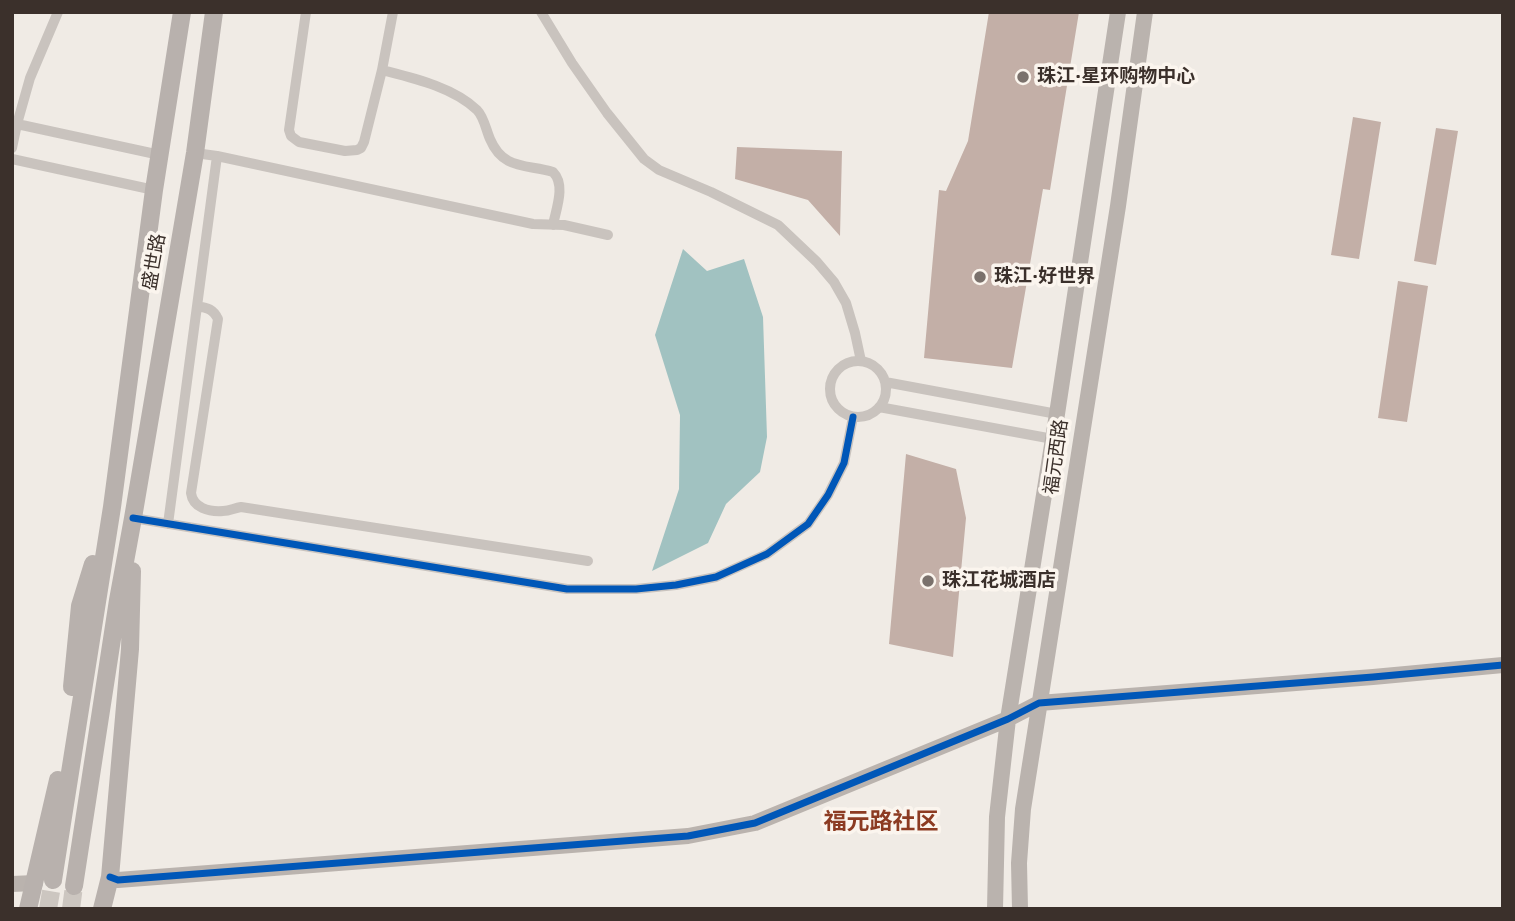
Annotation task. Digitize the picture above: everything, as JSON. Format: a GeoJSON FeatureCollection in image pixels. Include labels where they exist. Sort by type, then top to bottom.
{"type":"FeatureCollection","features":[{"type":"Feature","properties":{"kind":"main road","name":"盛世路"},"geometry":{"type":"LineString","coordinates":[[28,909],[44,882],[111,507],[154,190],[182,12]]}},
{"type":"Feature","properties":{"kind":"main road","name":"盛世路"},"geometry":{"type":"LineString","coordinates":[[133,518],[215,12]]}},
{"type":"Feature","properties":{"kind":"main road","name":"福元西路"},"geometry":{"type":"LineString","coordinates":[[995,909],[997,817],[1008,719],[1118,12]]}},
{"type":"Feature","properties":{"kind":"main road","name":"福元西路"},"geometry":{"type":"LineString","coordinates":[[1020,909],[1019,863],[1023,809],[1118,206],[1145,12]]}},
{"type":"Feature","properties":{"kind":"main road"},"geometry":{"type":"LineString","coordinates":[[102,909],[110,877],[130,649],[133,518]]}},
{"type":"Feature","properties":{"kind":"main road"},"geometry":{"type":"LineString","coordinates":[[74,886],[133,518]]}},
{"type":"Feature","properties":{"kind":"main road"},"geometry":{"type":"LineString","coordinates":[[110,877],[118,880],[688,836],[755,823],[1008,719],[1040,703],[1503,665]]}},
{"type":"Feature","properties":{"kind":"main road"},"geometry":{"type":"LineString","coordinates":[[12,884],[44,882]]}},
{"type":"Feature","properties":{"kind":"street"},"geometry":{"type":"LineString","coordinates":[[12,148],[30,78],[58,12]]}},
{"type":"Feature","properties":{"kind":"street"},"geometry":{"type":"LineString","coordinates":[[306,12],[289,130],[295,140],[352,152],[361,148],[364,142],[393,12]]}},
{"type":"Feature","properties":{"kind":"street"},"geometry":{"type":"LineString","coordinates":[[541,12],[607,113],[644,159],[659,170],[778,225],[817,262],[834,282],[846,303],[861,361]]}},
{"type":"Feature","properties":{"kind":"street"},"geometry":{"type":"LineString","coordinates":[[382,70],[433,84],[449,92],[481,114],[494,148],[504,160],[553,172],[558,177],[560,191],[553,225]]}},
{"type":"Feature","properties":{"kind":"street"},"geometry":{"type":"LineString","coordinates":[[17,124],[160,155]]}},
{"type":"Feature","properties":{"kind":"street"},"geometry":{"type":"LineString","coordinates":[[194,153],[533,224],[564,225],[608,235]]}},
{"type":"Feature","properties":{"kind":"street"},"geometry":{"type":"LineString","coordinates":[[168,524],[217,156]]}},
{"type":"Feature","properties":{"kind":"street"},"geometry":{"type":"LineString","coordinates":[[12,159],[154,190]]}},
{"type":"Feature","properties":{"kind":"street"},"geometry":{"type":"LineString","coordinates":[[197,306],[208,308],[218,319],[192,481],[192,499],[197,506],[221,511],[241,507],[588,561]]}},
{"type":"Feature","properties":{"kind":"street"},"geometry":{"type":"LineString","coordinates":[[861,361],[872,365],[880,372],[885,382],[884,400],[872,414],[862,417],[843,413],[835,406],[831,396],[830,385],[834,375],[850,362],[861,361]]}},
{"type":"Feature","properties":{"kind":"street"},"geometry":{"type":"LineString","coordinates":[[885,382],[1057,414]]}},
{"type":"Feature","properties":{"kind":"street"},"geometry":{"type":"LineString","coordinates":[[879,407],[1053,439]]}},
{"type":"Feature","properties":{"kind":"street"},"geometry":{"type":"LineString","coordinates":[[133,518],[568,589],[636,589],[676,585],[716,577],[767,554],[808,524],[828,495],[844,463],[853,417]]}},
{"type":"Feature","properties":{"kind":"water"},"geometry":{"type":"Polygon","coordinates":[[[683,249],[707,271],[744,259],[763,317],[767,437],[760,472],[726,504],[708,543],[652,571],[679,489],[680,415],[655,335],[683,249]]]}},
{"type":"Feature","properties":{"kind":"building"},"geometry":{"type":"Polygon","coordinates":[[[989,12],[1079,12],[1050,190],[1043,189],[1012,368],[924,358],[939,190],[946,191],[968,141],[989,12]]]}},
{"type":"Feature","properties":{"kind":"building"},"geometry":{"type":"Polygon","coordinates":[[[1353,117],[1381,122],[1359,259],[1331,255],[1353,117]]]}},
{"type":"Feature","properties":{"kind":"building"},"geometry":{"type":"Polygon","coordinates":[[[1436,128],[1458,131],[1436,265],[1414,261],[1436,128]]]}},
{"type":"Feature","properties":{"kind":"building"},"geometry":{"type":"Polygon","coordinates":[[[737,147],[842,151],[840,236],[808,200],[735,179],[737,147]]]}},
{"type":"Feature","properties":{"kind":"building"},"geometry":{"type":"Polygon","coordinates":[[[1398,281],[1428,286],[1407,422],[1378,418],[1398,281]]]}},
{"type":"Feature","properties":{"kind":"building","name":"珠江花城酒店"},"geometry":{"type":"Polygon","coordinates":[[[906,454],[956,469],[966,518],[953,657],[889,644],[906,454]]]}},
{"type":"Feature","properties":{"kind":"tunnel"},"geometry":{"type":"LineString","coordinates":[[48,909],[53,880]]}},
{"type":"Feature","properties":{"kind":"tunnel"},"geometry":{"type":"LineString","coordinates":[[71,909],[74,886]]}},
{"type":"Feature","properties":{"kind":"cycle path"},"geometry":{"type":"LineString","coordinates":[[133,518],[567,589],[636,589],[676,585],[716,577],[767,554],[808,524],[828,495],[844,463],[853,417]]}},
{"type":"Feature","properties":{"kind":"cycle path"},"geometry":{"type":"LineString","coordinates":[[110,877],[118,880],[688,836],[755,823],[1008,719],[1039,703],[1503,665]]}},
{"type":"Feature","properties":{"kind":"place","name":"珠江·星环购物中心"},"geometry":{"type":"Point","coordinates":[1023,77]}},
{"type":"Feature","properties":{"kind":"place","name":"珠江·好世界"},"geometry":{"type":"Point","coordinates":[980,277]}},
{"type":"Feature","properties":{"kind":"place","name":"珠江花城酒店"},"geometry":{"type":"Point","coordinates":[928,581]}},
{"type":"Feature","properties":{"kind":"district","name":"福元路社区"},"geometry":{"type":"Point","coordinates":[881,823]}}]}
